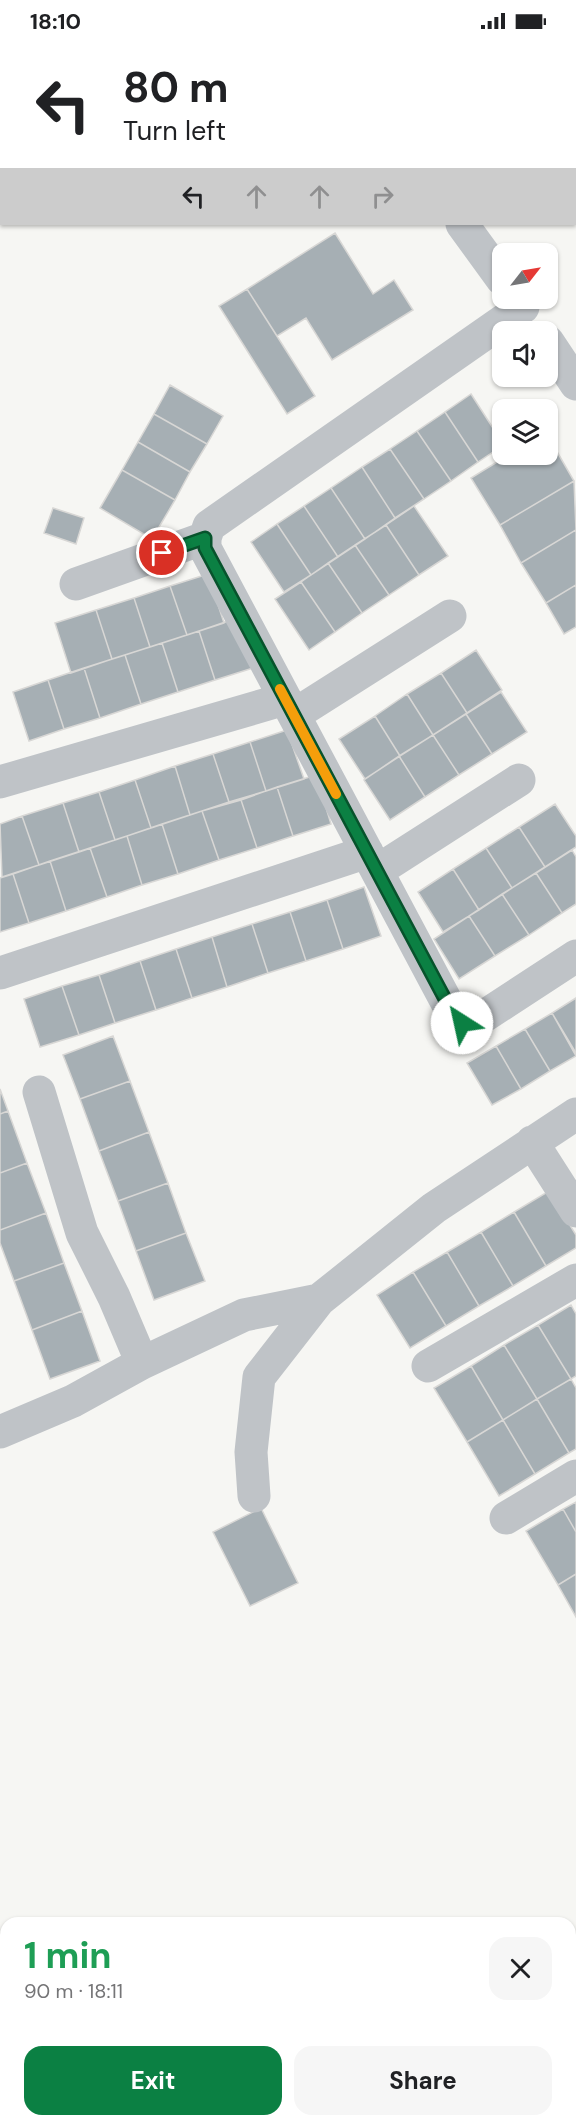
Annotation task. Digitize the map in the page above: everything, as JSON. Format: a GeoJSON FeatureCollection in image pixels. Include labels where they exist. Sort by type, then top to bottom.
{"type":"FeatureCollection","features":[{"type":"Feature","properties":{"kind":"street"},"geometry":{"type":"LineString","coordinates":[[463,225],[492,265]]}},
{"type":"Feature","properties":{"kind":"street"},"geometry":{"type":"LineString","coordinates":[[527,312],[209,526],[205,548],[453,1014],[462,1023],[472,1024],[576,956]]}},
{"type":"Feature","properties":{"kind":"street"},"geometry":{"type":"LineString","coordinates":[[558,357],[576,384]]}},
{"type":"Feature","properties":{"kind":"street"},"geometry":{"type":"LineString","coordinates":[[76,584],[205,538]]}},
{"type":"Feature","properties":{"kind":"street"},"geometry":{"type":"LineString","coordinates":[[0,782],[290,707],[450,615]]}},
{"type":"Feature","properties":{"kind":"street"},"geometry":{"type":"LineString","coordinates":[[0,973],[372,861],[519,780]]}},
{"type":"Feature","properties":{"kind":"street"},"geometry":{"type":"LineString","coordinates":[[39,1092],[82,1233],[142,1364]]}},
{"type":"Feature","properties":{"kind":"street"},"geometry":{"type":"LineString","coordinates":[[254,1496],[251,1452],[259,1377],[319,1300],[434,1208],[576,1114]]}},
{"type":"Feature","properties":{"kind":"street"},"geometry":{"type":"LineString","coordinates":[[532,1142],[576,1211]]}},
{"type":"Feature","properties":{"kind":"street"},"geometry":{"type":"LineString","coordinates":[[428,1366],[576,1280]]}},
{"type":"Feature","properties":{"kind":"street"},"geometry":{"type":"LineString","coordinates":[[0,1432],[73,1401],[142,1364],[244,1315],[319,1300]]}},
{"type":"Feature","properties":{"kind":"street"},"geometry":{"type":"LineString","coordinates":[[506,1518],[576,1476]]}},
{"type":"Feature","properties":{"kind":"building"},"geometry":{"type":"Polygon","coordinates":[[[335,233],[373,294],[394,280],[413,310],[332,360],[306,318],[277,336],[247,289],[335,233]]]}},
{"type":"Feature","properties":{"kind":"building"},"geometry":{"type":"Polygon","coordinates":[[[247,289],[315,396],[287,414],[219,306],[247,289]]]}},
{"type":"Feature","properties":{"kind":"building"},"geometry":{"type":"Polygon","coordinates":[[[170,385],[223,416],[207,444],[154,414],[170,385]]]}},
{"type":"Feature","properties":{"kind":"building"},"geometry":{"type":"Polygon","coordinates":[[[471,394],[492,427],[492,453],[478,462],[445,412],[471,394]]]}},
{"type":"Feature","properties":{"kind":"building"},"geometry":{"type":"Polygon","coordinates":[[[445,412],[478,462],[451,481],[417,431],[445,412]]]}},
{"type":"Feature","properties":{"kind":"building"},"geometry":{"type":"Polygon","coordinates":[[[154,414],[207,444],[190,472],[138,442],[154,414]]]}},
{"type":"Feature","properties":{"kind":"building"},"geometry":{"type":"Polygon","coordinates":[[[417,431],[451,481],[424,499],[390,449],[417,431]]]}},
{"type":"Feature","properties":{"kind":"building"},"geometry":{"type":"Polygon","coordinates":[[[138,442],[190,472],[175,500],[122,470],[138,442]]]}},
{"type":"Feature","properties":{"kind":"building"},"geometry":{"type":"Polygon","coordinates":[[[390,449],[424,499],[395,518],[362,467],[390,449]]]}},
{"type":"Feature","properties":{"kind":"building"},"geometry":{"type":"Polygon","coordinates":[[[558,453],[574,481],[500,525],[471,478],[492,465],[558,465],[558,453]]]}},
{"type":"Feature","properties":{"kind":"building"},"geometry":{"type":"Polygon","coordinates":[[[362,467],[395,518],[365,539],[331,488],[362,467]]]}},
{"type":"Feature","properties":{"kind":"building"},"geometry":{"type":"Polygon","coordinates":[[[122,470],[175,500],[152,539],[100,508],[122,470]]]}},
{"type":"Feature","properties":{"kind":"building"},"geometry":{"type":"Polygon","coordinates":[[[574,481],[576,530],[521,563],[500,525],[574,481]]]}},
{"type":"Feature","properties":{"kind":"building"},"geometry":{"type":"Polygon","coordinates":[[[331,488],[365,539],[338,557],[304,506],[331,488]]]}},
{"type":"Feature","properties":{"kind":"building"},"geometry":{"type":"Polygon","coordinates":[[[304,506],[338,557],[311,575],[277,524],[304,506]]]}},
{"type":"Feature","properties":{"kind":"building"},"geometry":{"type":"Polygon","coordinates":[[[414,506],[448,556],[419,575],[386,525],[414,506]]]}},
{"type":"Feature","properties":{"kind":"building"},"geometry":{"type":"Polygon","coordinates":[[[53,508],[84,518],[76,544],[44,533],[53,508]]]}},
{"type":"Feature","properties":{"kind":"building"},"geometry":{"type":"Polygon","coordinates":[[[277,524],[311,575],[284,592],[251,542],[277,524]]]}},
{"type":"Feature","properties":{"kind":"building"},"geometry":{"type":"Polygon","coordinates":[[[386,525],[419,575],[389,595],[355,545],[386,525]]]}},
{"type":"Feature","properties":{"kind":"building"},"geometry":{"type":"Polygon","coordinates":[[[576,530],[576,585],[546,603],[521,563],[576,530]]]}},
{"type":"Feature","properties":{"kind":"building"},"geometry":{"type":"Polygon","coordinates":[[[355,545],[389,595],[362,613],[328,563],[355,545]]]}},
{"type":"Feature","properties":{"kind":"building"},"geometry":{"type":"Polygon","coordinates":[[[328,563],[362,613],[335,632],[301,582],[328,563]]]}},
{"type":"Feature","properties":{"kind":"building"},"geometry":{"type":"Polygon","coordinates":[[[208,574],[224,623],[187,635],[170,586],[208,574]]]}},
{"type":"Feature","properties":{"kind":"building"},"geometry":{"type":"Polygon","coordinates":[[[301,582],[335,632],[309,650],[275,599],[301,582]]]}},
{"type":"Feature","properties":{"kind":"building"},"geometry":{"type":"Polygon","coordinates":[[[576,585],[576,627],[564,634],[546,603],[576,585]]]}},
{"type":"Feature","properties":{"kind":"building"},"geometry":{"type":"Polygon","coordinates":[[[170,586],[187,635],[150,647],[134,598],[170,586]]]}},
{"type":"Feature","properties":{"kind":"building"},"geometry":{"type":"Polygon","coordinates":[[[134,598],[150,647],[112,659],[96,610],[134,598]]]}},
{"type":"Feature","properties":{"kind":"building"},"geometry":{"type":"Polygon","coordinates":[[[96,610],[112,659],[71,673],[55,623],[96,610]]]}},
{"type":"Feature","properties":{"kind":"building"},"geometry":{"type":"Polygon","coordinates":[[[237,618],[253,668],[215,680],[199,631],[237,618]]]}},
{"type":"Feature","properties":{"kind":"building"},"geometry":{"type":"Polygon","coordinates":[[[199,631],[215,680],[178,692],[162,643],[199,631]]]}},
{"type":"Feature","properties":{"kind":"building"},"geometry":{"type":"Polygon","coordinates":[[[162,643],[178,692],[141,704],[125,655],[162,643]]]}},
{"type":"Feature","properties":{"kind":"building"},"geometry":{"type":"Polygon","coordinates":[[[476,650],[502,690],[467,713],[441,673],[476,650]]]}},
{"type":"Feature","properties":{"kind":"building"},"geometry":{"type":"Polygon","coordinates":[[[125,655],[141,704],[100,718],[84,668],[125,655]]]}},
{"type":"Feature","properties":{"kind":"building"},"geometry":{"type":"Polygon","coordinates":[[[84,668],[100,718],[64,729],[48,680],[84,668]]]}},
{"type":"Feature","properties":{"kind":"building"},"geometry":{"type":"Polygon","coordinates":[[[441,673],[467,713],[433,735],[407,694],[441,673]]]}},
{"type":"Feature","properties":{"kind":"building"},"geometry":{"type":"Polygon","coordinates":[[[48,680],[64,729],[29,741],[13,692],[48,680]]]}},
{"type":"Feature","properties":{"kind":"building"},"geometry":{"type":"Polygon","coordinates":[[[501,692],[527,732],[492,754],[466,714],[501,692]]]}},
{"type":"Feature","properties":{"kind":"building"},"geometry":{"type":"Polygon","coordinates":[[[407,694],[433,735],[400,756],[375,716],[407,694]]]}},
{"type":"Feature","properties":{"kind":"building"},"geometry":{"type":"Polygon","coordinates":[[[466,714],[492,754],[459,775],[433,735],[466,714]]]}},
{"type":"Feature","properties":{"kind":"building"},"geometry":{"type":"Polygon","coordinates":[[[375,716],[400,756],[365,779],[339,739],[375,716]]]}},
{"type":"Feature","properties":{"kind":"building"},"geometry":{"type":"Polygon","coordinates":[[[287,730],[304,779],[266,791],[250,742],[287,730]]]}},
{"type":"Feature","properties":{"kind":"building"},"geometry":{"type":"Polygon","coordinates":[[[433,735],[459,775],[425,797],[399,756],[433,735]]]}},
{"type":"Feature","properties":{"kind":"building"},"geometry":{"type":"Polygon","coordinates":[[[250,742],[266,791],[229,802],[213,754],[250,742]]]}},
{"type":"Feature","properties":{"kind":"building"},"geometry":{"type":"Polygon","coordinates":[[[213,754],[229,802],[190,815],[175,766],[213,754]]]}},
{"type":"Feature","properties":{"kind":"building"},"geometry":{"type":"Polygon","coordinates":[[[399,756],[425,797],[390,820],[364,780],[399,756]]]}},
{"type":"Feature","properties":{"kind":"building"},"geometry":{"type":"Polygon","coordinates":[[[175,766],[190,815],[151,828],[135,780],[175,766]]]}},
{"type":"Feature","properties":{"kind":"building"},"geometry":{"type":"Polygon","coordinates":[[[316,775],[331,824],[293,836],[277,787],[316,775]]]}},
{"type":"Feature","properties":{"kind":"building"},"geometry":{"type":"Polygon","coordinates":[[[135,780],[151,828],[115,840],[99,792],[135,780]]]}},
{"type":"Feature","properties":{"kind":"building"},"geometry":{"type":"Polygon","coordinates":[[[277,787],[293,836],[257,848],[241,800],[277,787]]]}},
{"type":"Feature","properties":{"kind":"building"},"geometry":{"type":"Polygon","coordinates":[[[99,792],[115,840],[79,852],[63,803],[99,792]]]}},
{"type":"Feature","properties":{"kind":"building"},"geometry":{"type":"Polygon","coordinates":[[[241,800],[257,848],[219,860],[202,811],[241,800]]]}},
{"type":"Feature","properties":{"kind":"building"},"geometry":{"type":"Polygon","coordinates":[[[63,803],[79,852],[39,865],[22,816],[63,803]]]}},
{"type":"Feature","properties":{"kind":"building"},"geometry":{"type":"Polygon","coordinates":[[[555,804],[576,836],[576,847],[545,867],[519,827],[555,804]]]}},
{"type":"Feature","properties":{"kind":"building"},"geometry":{"type":"Polygon","coordinates":[[[202,811],[219,860],[178,874],[162,824],[202,811]]]}},
{"type":"Feature","properties":{"kind":"building"},"geometry":{"type":"Polygon","coordinates":[[[22,816],[39,865],[2,877],[0,824],[22,816]]]}},
{"type":"Feature","properties":{"kind":"building"},"geometry":{"type":"Polygon","coordinates":[[[162,824],[178,874],[142,885],[127,836],[162,824]]]}},
{"type":"Feature","properties":{"kind":"building"},"geometry":{"type":"Polygon","coordinates":[[[519,827],[545,867],[512,888],[486,848],[519,827]]]}},
{"type":"Feature","properties":{"kind":"building"},"geometry":{"type":"Polygon","coordinates":[[[127,836],[142,885],[107,897],[90,848],[127,836]]]}},
{"type":"Feature","properties":{"kind":"building"},"geometry":{"type":"Polygon","coordinates":[[[90,848],[107,897],[66,911],[50,861],[90,848]]]}},
{"type":"Feature","properties":{"kind":"building"},"geometry":{"type":"Polygon","coordinates":[[[486,848],[512,888],[479,910],[453,869],[486,848]]]}},
{"type":"Feature","properties":{"kind":"building"},"geometry":{"type":"Polygon","coordinates":[[[572,850],[576,857],[576,904],[562,913],[536,873],[572,850]]]}},
{"type":"Feature","properties":{"kind":"building"},"geometry":{"type":"Polygon","coordinates":[[[50,861],[66,911],[29,923],[13,874],[50,861]]]}},
{"type":"Feature","properties":{"kind":"building"},"geometry":{"type":"Polygon","coordinates":[[[453,869],[479,910],[443,932],[418,892],[453,869]]]}},
{"type":"Feature","properties":{"kind":"building"},"geometry":{"type":"Polygon","coordinates":[[[536,873],[562,913],[529,935],[502,894],[536,873]]]}},
{"type":"Feature","properties":{"kind":"building"},"geometry":{"type":"Polygon","coordinates":[[[13,874],[29,923],[0,932],[0,878],[13,874]]]}},
{"type":"Feature","properties":{"kind":"building"},"geometry":{"type":"Polygon","coordinates":[[[364,887],[381,936],[343,949],[327,900],[364,887]]]}},
{"type":"Feature","properties":{"kind":"building"},"geometry":{"type":"Polygon","coordinates":[[[502,894],[529,935],[495,956],[469,916],[502,894]]]}},
{"type":"Feature","properties":{"kind":"building"},"geometry":{"type":"Polygon","coordinates":[[[327,900],[343,949],[306,961],[290,912],[327,900]]]}},
{"type":"Feature","properties":{"kind":"building"},"geometry":{"type":"Polygon","coordinates":[[[290,912],[306,961],[268,973],[252,924],[290,912]]]}},
{"type":"Feature","properties":{"kind":"building"},"geometry":{"type":"Polygon","coordinates":[[[469,916],[495,956],[459,979],[434,939],[469,916]]]}},
{"type":"Feature","properties":{"kind":"building"},"geometry":{"type":"Polygon","coordinates":[[[252,924],[268,973],[227,987],[212,937],[252,924]]]}},
{"type":"Feature","properties":{"kind":"building"},"geometry":{"type":"Polygon","coordinates":[[[212,937],[227,987],[192,998],[176,949],[212,937]]]}},
{"type":"Feature","properties":{"kind":"building"},"geometry":{"type":"Polygon","coordinates":[[[176,949],[192,998],[156,1010],[140,961],[176,949]]]}},
{"type":"Feature","properties":{"kind":"building"},"geometry":{"type":"Polygon","coordinates":[[[140,961],[156,1010],[115,1023],[99,975],[140,961]]]}},
{"type":"Feature","properties":{"kind":"building"},"geometry":{"type":"Polygon","coordinates":[[[99,975],[115,1023],[79,1035],[62,986],[99,975]]]}},
{"type":"Feature","properties":{"kind":"building"},"geometry":{"type":"Polygon","coordinates":[[[62,986],[79,1035],[40,1047],[24,999],[62,986]]]}},
{"type":"Feature","properties":{"kind":"building"},"geometry":{"type":"Polygon","coordinates":[[[576,998],[576,1053],[552,1013],[576,998]]]}},
{"type":"Feature","properties":{"kind":"building"},"geometry":{"type":"Polygon","coordinates":[[[552,1013],[576,1056],[550,1071],[525,1029],[552,1013]]]}},
{"type":"Feature","properties":{"kind":"building"},"geometry":{"type":"Polygon","coordinates":[[[525,1029],[550,1071],[521,1089],[496,1046],[525,1029]]]}},
{"type":"Feature","properties":{"kind":"building"},"geometry":{"type":"Polygon","coordinates":[[[113,1036],[130,1081],[80,1099],[63,1055],[113,1036]]]}},
{"type":"Feature","properties":{"kind":"building"},"geometry":{"type":"Polygon","coordinates":[[[496,1046],[521,1089],[492,1105],[467,1063],[496,1046]]]}},
{"type":"Feature","properties":{"kind":"building"},"geometry":{"type":"Polygon","coordinates":[[[130,1081],[149,1132],[99,1151],[80,1099],[130,1081]]]}},
{"type":"Feature","properties":{"kind":"building"},"geometry":{"type":"Polygon","coordinates":[[[0,1089],[8,1111],[0,1114],[0,1089]]]}},
{"type":"Feature","properties":{"kind":"building"},"geometry":{"type":"Polygon","coordinates":[[[8,1111],[27,1163],[0,1173],[0,1114],[8,1111]]]}},
{"type":"Feature","properties":{"kind":"building"},"geometry":{"type":"Polygon","coordinates":[[[149,1132],[168,1183],[118,1201],[99,1151],[149,1132]]]}},
{"type":"Feature","properties":{"kind":"building"},"geometry":{"type":"Polygon","coordinates":[[[27,1163],[46,1213],[0,1230],[0,1173],[27,1163]]]}},
{"type":"Feature","properties":{"kind":"building"},"geometry":{"type":"Polygon","coordinates":[[[168,1183],[186,1233],[136,1251],[118,1201],[168,1183]]]}},
{"type":"Feature","properties":{"kind":"building"},"geometry":{"type":"Polygon","coordinates":[[[549,1191],[576,1235],[576,1248],[546,1266],[514,1212],[549,1191]]]}},
{"type":"Feature","properties":{"kind":"building"},"geometry":{"type":"Polygon","coordinates":[[[514,1212],[546,1266],[513,1286],[481,1232],[514,1212]]]}},
{"type":"Feature","properties":{"kind":"building"},"geometry":{"type":"Polygon","coordinates":[[[46,1213],[64,1263],[14,1281],[0,1243],[0,1230],[46,1213]]]}},
{"type":"Feature","properties":{"kind":"building"},"geometry":{"type":"Polygon","coordinates":[[[481,1232],[513,1286],[479,1306],[447,1252],[481,1232]]]}},
{"type":"Feature","properties":{"kind":"building"},"geometry":{"type":"Polygon","coordinates":[[[186,1233],[205,1281],[154,1300],[136,1251],[186,1233]]]}},
{"type":"Feature","properties":{"kind":"building"},"geometry":{"type":"Polygon","coordinates":[[[447,1252],[479,1306],[446,1326],[413,1272],[447,1252]]]}},
{"type":"Feature","properties":{"kind":"building"},"geometry":{"type":"Polygon","coordinates":[[[64,1263],[82,1311],[32,1330],[14,1281],[64,1263]]]}},
{"type":"Feature","properties":{"kind":"building"},"geometry":{"type":"Polygon","coordinates":[[[413,1272],[446,1326],[410,1348],[377,1295],[413,1272]]]}},
{"type":"Feature","properties":{"kind":"building"},"geometry":{"type":"Polygon","coordinates":[[[571,1305],[576,1314],[576,1376],[571,1379],[538,1325],[571,1305]]]}},
{"type":"Feature","properties":{"kind":"building"},"geometry":{"type":"Polygon","coordinates":[[[82,1311],[100,1361],[50,1379],[32,1330],[82,1311]]]}},
{"type":"Feature","properties":{"kind":"building"},"geometry":{"type":"Polygon","coordinates":[[[538,1325],[571,1379],[537,1399],[504,1345],[538,1325]]]}},
{"type":"Feature","properties":{"kind":"building"},"geometry":{"type":"Polygon","coordinates":[[[504,1345],[537,1399],[503,1420],[471,1366],[504,1345]]]}},
{"type":"Feature","properties":{"kind":"building"},"geometry":{"type":"Polygon","coordinates":[[[471,1366],[503,1420],[467,1442],[434,1388],[471,1366]]]}},
{"type":"Feature","properties":{"kind":"building"},"geometry":{"type":"Polygon","coordinates":[[[571,1379],[576,1388],[576,1449],[569,1453],[537,1399],[571,1379]]]}},
{"type":"Feature","properties":{"kind":"building"},"geometry":{"type":"Polygon","coordinates":[[[537,1399],[569,1453],[535,1474],[503,1420],[537,1399]]]}},
{"type":"Feature","properties":{"kind":"building"},"geometry":{"type":"Polygon","coordinates":[[[503,1420],[535,1474],[499,1496],[467,1442],[503,1420]]]}},
{"type":"Feature","properties":{"kind":"building"},"geometry":{"type":"Polygon","coordinates":[[[576,1502],[576,1532],[563,1509],[576,1502]]]}},
{"type":"Feature","properties":{"kind":"building"},"geometry":{"type":"Polygon","coordinates":[[[261,1508],[298,1583],[250,1606],[213,1532],[261,1508]]]}},
{"type":"Feature","properties":{"kind":"building"},"geometry":{"type":"Polygon","coordinates":[[[563,1509],[576,1532],[576,1574],[558,1585],[526,1531],[563,1509]]]}},
{"type":"Feature","properties":{"kind":"building"},"geometry":{"type":"Polygon","coordinates":[[[576,1574],[576,1617],[558,1585],[576,1574]]]}},
{"type":"Feature","properties":{"kind":"slow traffic"},"geometry":{"type":"LineString","coordinates":[[280,689],[336,794]]}},
{"type":"Feature","properties":{"kind":"route"},"geometry":{"type":"LineString","coordinates":[[162,553],[205,538],[205,548],[453,1014],[462,1023]]}}]}
